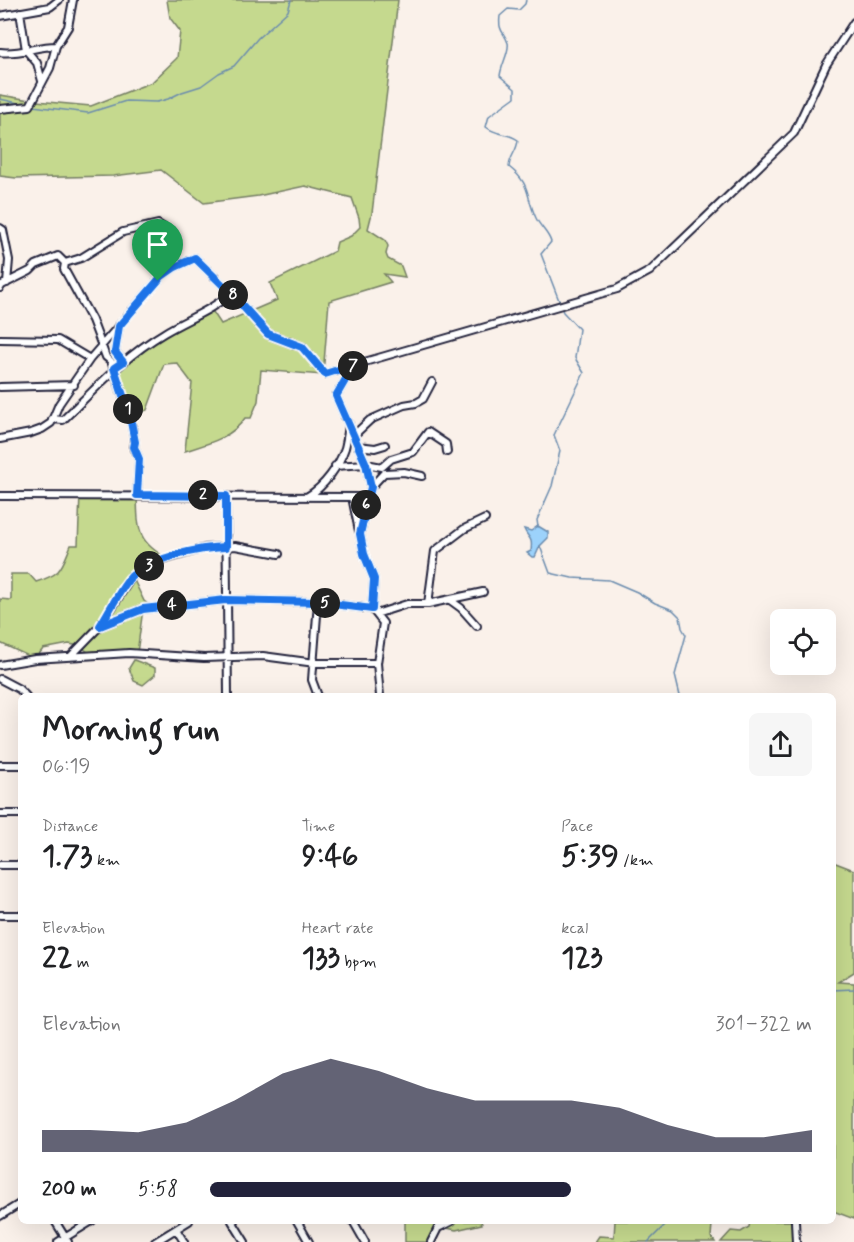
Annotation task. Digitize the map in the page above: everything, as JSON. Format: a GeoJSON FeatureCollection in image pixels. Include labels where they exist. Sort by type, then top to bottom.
{"type":"FeatureCollection","features":[{"type":"Feature","properties":{"kind":"street"},"geometry":{"type":"LineString","coordinates":[[0,16],[50,7],[59,0]]}},
{"type":"Feature","properties":{"kind":"street"},"geometry":{"type":"LineString","coordinates":[[0,110],[30,106],[50,68],[56,46],[68,27],[73,0]]}},
{"type":"Feature","properties":{"kind":"street"},"geometry":{"type":"LineString","coordinates":[[20,12],[26,50],[37,63],[42,81]]}},
{"type":"Feature","properties":{"kind":"street"},"geometry":{"type":"LineString","coordinates":[[0,439],[42,429],[51,423],[59,404],[90,359],[162,276],[195,258],[268,334],[302,347],[325,374],[617,289],[650,271],[794,133],[826,65],[854,22]]}},
{"type":"Feature","properties":{"kind":"street"},"geometry":{"type":"LineString","coordinates":[[0,52],[8,53],[40,46],[56,46]]}},
{"type":"Feature","properties":{"kind":"street"},"geometry":{"type":"LineString","coordinates":[[65,263],[81,258],[123,232],[158,224],[173,234],[161,272],[162,276]]}},
{"type":"Feature","properties":{"kind":"street"},"geometry":{"type":"LineString","coordinates":[[0,228],[3,230],[9,260],[7,283]]}},
{"type":"Feature","properties":{"kind":"street"},"geometry":{"type":"LineString","coordinates":[[0,288],[48,259],[58,256],[65,263]]}},
{"type":"Feature","properties":{"kind":"street"},"geometry":{"type":"LineString","coordinates":[[65,263],[64,269],[92,320],[101,346],[114,368],[130,417],[134,447],[139,459],[137,495]]}},
{"type":"Feature","properties":{"kind":"street"},"geometry":{"type":"LineString","coordinates":[[52,419],[63,420],[114,368],[163,333],[217,305],[231,293]]}},
{"type":"Feature","properties":{"kind":"street"},"geometry":{"type":"LineString","coordinates":[[119,326],[115,352],[123,362]]}},
{"type":"Feature","properties":{"kind":"street"},"geometry":{"type":"LineString","coordinates":[[0,339],[58,340],[90,359]]}},
{"type":"Feature","properties":{"kind":"street"},"geometry":{"type":"LineString","coordinates":[[354,365],[336,396],[366,464],[371,487]]}},
{"type":"Feature","properties":{"kind":"street"},"geometry":{"type":"LineString","coordinates":[[354,435],[370,420],[423,399],[432,382]]}},
{"type":"Feature","properties":{"kind":"street"},"geometry":{"type":"LineString","coordinates":[[0,387],[74,385]]}},
{"type":"Feature","properties":{"kind":"street"},"geometry":{"type":"LineString","coordinates":[[306,496],[318,491],[335,466],[345,448],[349,424]]}},
{"type":"Feature","properties":{"kind":"street"},"geometry":{"type":"LineString","coordinates":[[335,466],[366,464],[382,467],[391,459],[413,452],[428,432],[446,444],[447,453]]}},
{"type":"Feature","properties":{"kind":"street"},"geometry":{"type":"LineString","coordinates":[[358,446],[375,448],[385,445]]}},
{"type":"Feature","properties":{"kind":"street"},"geometry":{"type":"LineString","coordinates":[[360,534],[371,487],[384,473],[404,472],[422,476]]}},
{"type":"Feature","properties":{"kind":"street"},"geometry":{"type":"LineString","coordinates":[[0,496],[368,497]]}},
{"type":"Feature","properties":{"kind":"street"},"geometry":{"type":"LineString","coordinates":[[226,496],[228,693]]}},
{"type":"Feature","properties":{"kind":"street"},"geometry":{"type":"LineString","coordinates":[[352,497],[364,554],[374,579],[374,611],[383,623],[377,663],[380,693]]}},
{"type":"Feature","properties":{"kind":"street"},"geometry":{"type":"LineString","coordinates":[[428,604],[435,551],[464,529],[485,519]]}},
{"type":"Feature","properties":{"kind":"street"},"geometry":{"type":"LineString","coordinates":[[71,656],[100,626],[132,576],[162,560],[205,548],[235,546],[279,554]]}},
{"type":"Feature","properties":{"kind":"street"},"geometry":{"type":"LineString","coordinates":[[100,626],[143,609],[226,600],[318,602],[374,611],[407,604],[428,604],[483,592]]}},
{"type":"Feature","properties":{"kind":"street"},"geometry":{"type":"LineString","coordinates":[[450,600],[461,608],[477,626]]}},
{"type":"Feature","properties":{"kind":"street"},"geometry":{"type":"LineString","coordinates":[[317,693],[312,680],[318,602]]}},
{"type":"Feature","properties":{"kind":"street"},"geometry":{"type":"LineString","coordinates":[[0,665],[35,658],[137,653],[228,658],[263,656],[315,663],[377,663]]}},
{"type":"Feature","properties":{"kind":"street"},"geometry":{"type":"LineString","coordinates":[[0,679],[23,693]]}},
{"type":"Feature","properties":{"kind":"street"},"geometry":{"type":"LineString","coordinates":[[0,765],[18,765]]}},
{"type":"Feature","properties":{"kind":"street"},"geometry":{"type":"LineString","coordinates":[[0,814],[18,814]]}},
{"type":"Feature","properties":{"kind":"street"},"geometry":{"type":"LineString","coordinates":[[0,865],[18,865]]}},
{"type":"Feature","properties":{"kind":"street"},"geometry":{"type":"LineString","coordinates":[[0,915],[18,915]]}},
{"type":"Feature","properties":{"kind":"street"},"geometry":{"type":"LineString","coordinates":[[0,1216],[18,1205]]}},
{"type":"Feature","properties":{"kind":"street"},"geometry":{"type":"LineString","coordinates":[[57,1224],[67,1240]]}},
{"type":"Feature","properties":{"kind":"street"},"geometry":{"type":"LineString","coordinates":[[58,1242],[67,1240],[88,1224]]}},
{"type":"Feature","properties":{"kind":"street"},"geometry":{"type":"LineString","coordinates":[[155,1242],[184,1224]]}},
{"type":"Feature","properties":{"kind":"street"},"geometry":{"type":"LineString","coordinates":[[234,1224],[244,1242]]}},
{"type":"Feature","properties":{"kind":"street"},"geometry":{"type":"LineString","coordinates":[[299,1224],[309,1242]]}},
{"type":"Feature","properties":{"kind":"street"},"geometry":{"type":"LineString","coordinates":[[355,1224],[365,1242]]}},
{"type":"Feature","properties":{"kind":"street"},"geometry":{"type":"LineString","coordinates":[[431,1242],[440,1224]]}},
{"type":"Feature","properties":{"kind":"street"},"geometry":{"type":"LineString","coordinates":[[795,1224],[796,1242]]}},
{"type":"Feature","properties":{"kind":"street"},"geometry":{"type":"LineString","coordinates":[[176,1229],[184,1242]]}},
{"type":"Feature","properties":{"kind":"green space"},"geometry":{"type":"Polygon","coordinates":[[[167,0],[398,0],[372,213],[368,229],[385,240],[388,246],[386,254],[388,259],[401,266],[405,277],[384,274],[391,282],[329,301],[323,375],[261,370],[258,401],[251,418],[245,418],[233,431],[218,439],[185,451],[192,383],[177,363],[164,364],[147,410],[130,417],[114,368],[163,333],[211,309],[221,324],[277,300],[270,283],[335,251],[337,242],[351,236],[360,227],[352,198],[305,186],[258,196],[204,203],[161,170],[113,176],[16,178],[0,176],[0,95],[91,106],[152,82],[177,58],[180,31],[170,18],[167,0]]]}},
{"type":"Feature","properties":{"kind":"green space"},"geometry":{"type":"Polygon","coordinates":[[[80,495],[137,495],[141,533],[150,546],[169,559],[132,576],[144,601],[153,608],[143,609],[137,653],[92,655],[80,646],[69,644],[43,649],[35,659],[0,643],[0,599],[11,600],[11,574],[29,574],[36,582],[60,570],[71,545],[78,545],[80,495]]]}},
{"type":"Feature","properties":{"kind":"green space"},"geometry":{"type":"Polygon","coordinates":[[[134,660],[155,668],[155,675],[143,685],[134,681],[129,668],[134,660]]]}},
{"type":"Feature","properties":{"kind":"green space"},"geometry":{"type":"Polygon","coordinates":[[[836,863],[854,870],[854,972],[838,982],[854,983],[854,1219],[836,1212],[836,863]]]}},
{"type":"Feature","properties":{"kind":"green space"},"geometry":{"type":"Polygon","coordinates":[[[405,1224],[482,1224],[456,1230],[442,1227],[431,1242],[405,1242],[405,1224]]]}},
{"type":"Feature","properties":{"kind":"green space"},"geometry":{"type":"Polygon","coordinates":[[[615,1224],[712,1224],[711,1237],[715,1242],[595,1242],[599,1236],[614,1237],[615,1224]]]}},
{"type":"Feature","properties":{"kind":"green space"},"geometry":{"type":"Polygon","coordinates":[[[750,1224],[793,1224],[795,1242],[721,1242],[731,1231],[741,1232],[749,1227],[750,1224]]]}},
{"type":"Feature","properties":{"kind":"water"},"geometry":{"type":"Polygon","coordinates":[[[538,526],[548,532],[548,538],[540,546],[535,557],[532,557],[527,553],[531,551],[531,543],[524,529],[531,531],[538,526]]]}},
{"type":"Feature","properties":{"kind":"waterway"},"geometry":{"type":"LineString","coordinates":[[33,106],[88,113],[126,101],[157,102],[201,86],[234,66],[258,38],[288,11],[291,0]]}},
{"type":"Feature","properties":{"kind":"waterway"},"geometry":{"type":"LineString","coordinates":[[526,0],[519,10],[508,9],[500,16],[501,28],[508,43],[500,76],[515,89],[515,97],[489,116],[486,127],[518,140],[509,167],[525,185],[536,218],[551,242],[541,254],[560,303]]}},
{"type":"Feature","properties":{"kind":"waterway"},"geometry":{"type":"LineString","coordinates":[[0,99],[23,104]]}},
{"type":"Feature","properties":{"kind":"waterway"},"geometry":{"type":"LineString","coordinates":[[538,527],[537,520],[552,486],[560,451],[554,435],[584,373],[575,358],[579,329],[561,307]]}},
{"type":"Feature","properties":{"kind":"waterway"},"geometry":{"type":"LineString","coordinates":[[540,546],[550,573],[572,578],[609,580],[673,610],[680,617],[686,635],[675,675],[679,693]]}},
{"type":"Feature","properties":{"kind":"waterway"},"geometry":{"type":"LineString","coordinates":[[836,990],[854,989]]}},
{"type":"Feature","properties":{"kind":"waterway"},"geometry":{"type":"LineString","coordinates":[[648,1242],[666,1224]]}},
{"type":"Feature","properties":{"kind":"route"},"geometry":{"type":"LineString","coordinates":[[195,258],[268,334],[302,347],[325,374],[354,365],[336,396],[366,464],[371,487],[360,534],[364,554],[374,579],[372,609],[318,602],[226,600],[143,609],[100,626],[132,576],[156,562],[205,548],[226,547],[226,496],[137,495],[139,459],[134,447],[130,417],[114,368],[123,362],[115,352],[119,326],[158,281],[175,267],[195,258]]}}]}
